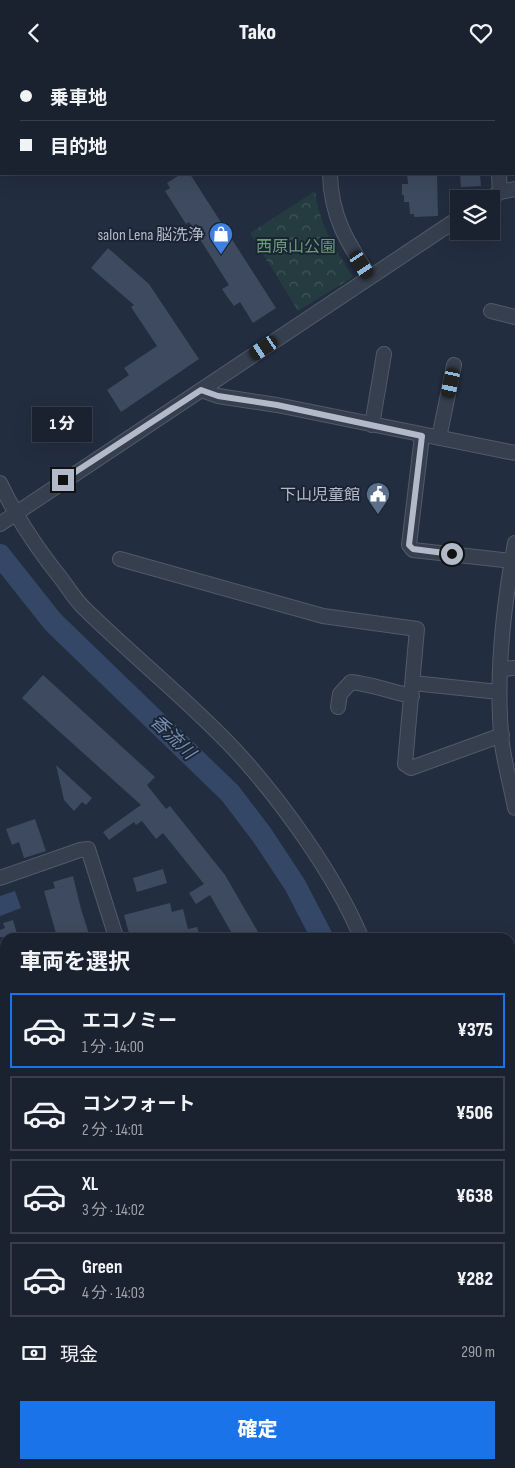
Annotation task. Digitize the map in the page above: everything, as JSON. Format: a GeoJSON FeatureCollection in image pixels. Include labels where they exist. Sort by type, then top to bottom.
{"type":"FeatureCollection","features":[{"type":"Feature","properties":{"kind":"street"},"geometry":{"type":"LineString","coordinates":[[330,175],[334,212],[346,240],[370,277]]}},
{"type":"Feature","properties":{"kind":"street"},"geometry":{"type":"LineString","coordinates":[[499,175],[505,190]]}},
{"type":"Feature","properties":{"kind":"street"},"geometry":{"type":"LineString","coordinates":[[9,517],[450,224]]}},
{"type":"Feature","properties":{"kind":"street"},"geometry":{"type":"LineString","coordinates":[[491,311],[515,317]]}},
{"type":"Feature","properties":{"kind":"street"},"geometry":{"type":"LineString","coordinates":[[372,425],[384,354]]}},
{"type":"Feature","properties":{"kind":"street"},"geometry":{"type":"LineString","coordinates":[[439,438],[454,365]]}},
{"type":"Feature","properties":{"kind":"street"},"geometry":{"type":"LineString","coordinates":[[201,390],[218,396],[277,405],[422,436],[515,453]]}},
{"type":"Feature","properties":{"kind":"street"},"geometry":{"type":"LineString","coordinates":[[422,436],[409,545],[413,549],[512,561]]}},
{"type":"Feature","properties":{"kind":"street"},"geometry":{"type":"LineString","coordinates":[[0,483],[9,517],[45,558],[85,609],[164,681],[234,750],[279,803],[323,869],[352,917],[359,933]]}},
{"type":"Feature","properties":{"kind":"street"},"geometry":{"type":"LineString","coordinates":[[515,543],[512,561],[508,669],[499,692],[515,808]]}},
{"type":"Feature","properties":{"kind":"street"},"geometry":{"type":"LineString","coordinates":[[120,559],[322,616],[417,629],[405,763],[411,768],[506,742]]}},
{"type":"Feature","properties":{"kind":"street"},"geometry":{"type":"LineString","coordinates":[[338,707],[340,693],[351,682],[369,684],[387,691],[499,692]]}},
{"type":"Feature","properties":{"kind":"street"},"geometry":{"type":"LineString","coordinates":[[0,878],[80,850],[88,849],[115,933]]}},
{"type":"Feature","properties":{"kind":"green space","name":"西原山公園"},"geometry":{"type":"Polygon","coordinates":[[[315,191],[324,226],[353,277],[298,311],[250,233],[315,191]]]}},
{"type":"Feature","properties":{"kind":"water"},"geometry":{"type":"Polygon","coordinates":[[[15,891],[21,908],[0,916],[0,896],[15,891]]]}},
{"type":"Feature","properties":{"kind":"building"},"geometry":{"type":"Polygon","coordinates":[[[179,175],[191,175],[276,308],[253,323],[240,302],[234,306],[222,289],[229,285],[189,222],[186,224],[165,191],[170,188],[167,183],[179,175]]]}},
{"type":"Feature","properties":{"kind":"building"},"geometry":{"type":"Polygon","coordinates":[[[407,175],[437,175],[438,216],[414,217],[414,214],[410,214],[409,202],[404,202],[404,195],[402,195],[402,184],[408,184],[407,175]]]}},
{"type":"Feature","properties":{"kind":"building"},"geometry":{"type":"Polygon","coordinates":[[[460,175],[480,175],[481,186],[461,187],[460,175]]]}},
{"type":"Feature","properties":{"kind":"building"},"geometry":{"type":"Polygon","coordinates":[[[108,248],[149,284],[199,359],[121,412],[107,390],[129,375],[124,368],[157,346],[131,307],[134,305],[91,268],[108,248]]]}},
{"type":"Feature","properties":{"kind":"building"},"geometry":{"type":"Polygon","coordinates":[[[43,675],[155,777],[147,785],[166,809],[170,806],[225,875],[259,933],[232,933],[210,895],[196,904],[189,893],[204,884],[163,833],[156,839],[142,821],[136,825],[134,822],[109,840],[103,832],[141,805],[22,698],[43,675]]]}},
{"type":"Feature","properties":{"kind":"building"},"geometry":{"type":"Polygon","coordinates":[[[56,765],[92,798],[86,805],[82,802],[74,811],[64,800],[56,765]]]}},
{"type":"Feature","properties":{"kind":"building"},"geometry":{"type":"Polygon","coordinates":[[[35,819],[46,851],[24,858],[19,842],[12,845],[6,829],[35,819]]]}},
{"type":"Feature","properties":{"kind":"building"},"geometry":{"type":"Polygon","coordinates":[[[163,869],[167,883],[137,892],[133,878],[163,869]]]}},
{"type":"Feature","properties":{"kind":"building"},"geometry":{"type":"Polygon","coordinates":[[[73,876],[89,933],[56,933],[44,891],[55,888],[53,882],[73,876]]]}},
{"type":"Feature","properties":{"kind":"building"},"geometry":{"type":"Polygon","coordinates":[[[170,903],[172,912],[183,909],[188,929],[197,927],[199,933],[129,933],[124,915],[170,903]]]}},
{"type":"Feature","properties":{"kind":"building"},"geometry":{"type":"Polygon","coordinates":[[[13,920],[17,933],[0,933],[0,930],[5,928],[3,923],[13,920]]]}},
{"type":"Feature","properties":{"kind":"waterway","name":"香流川"},"geometry":{"type":"LineString","coordinates":[[0,555],[53,622],[230,793],[262,835],[295,885],[320,933]]}},
{"type":"Feature","properties":{"kind":"place","name":"salon Lena 脳洗浄"},"geometry":{"type":"Point","coordinates":[221,255]}},
{"type":"Feature","properties":{"kind":"place","name":"下山児童館"},"geometry":{"type":"Point","coordinates":[378,515]}},
{"type":"Feature","properties":{"kind":"route"},"geometry":{"type":"LineString","coordinates":[[63,480],[201,390],[218,396],[277,405],[422,436],[409,545],[413,549],[452,554]]}}]}
